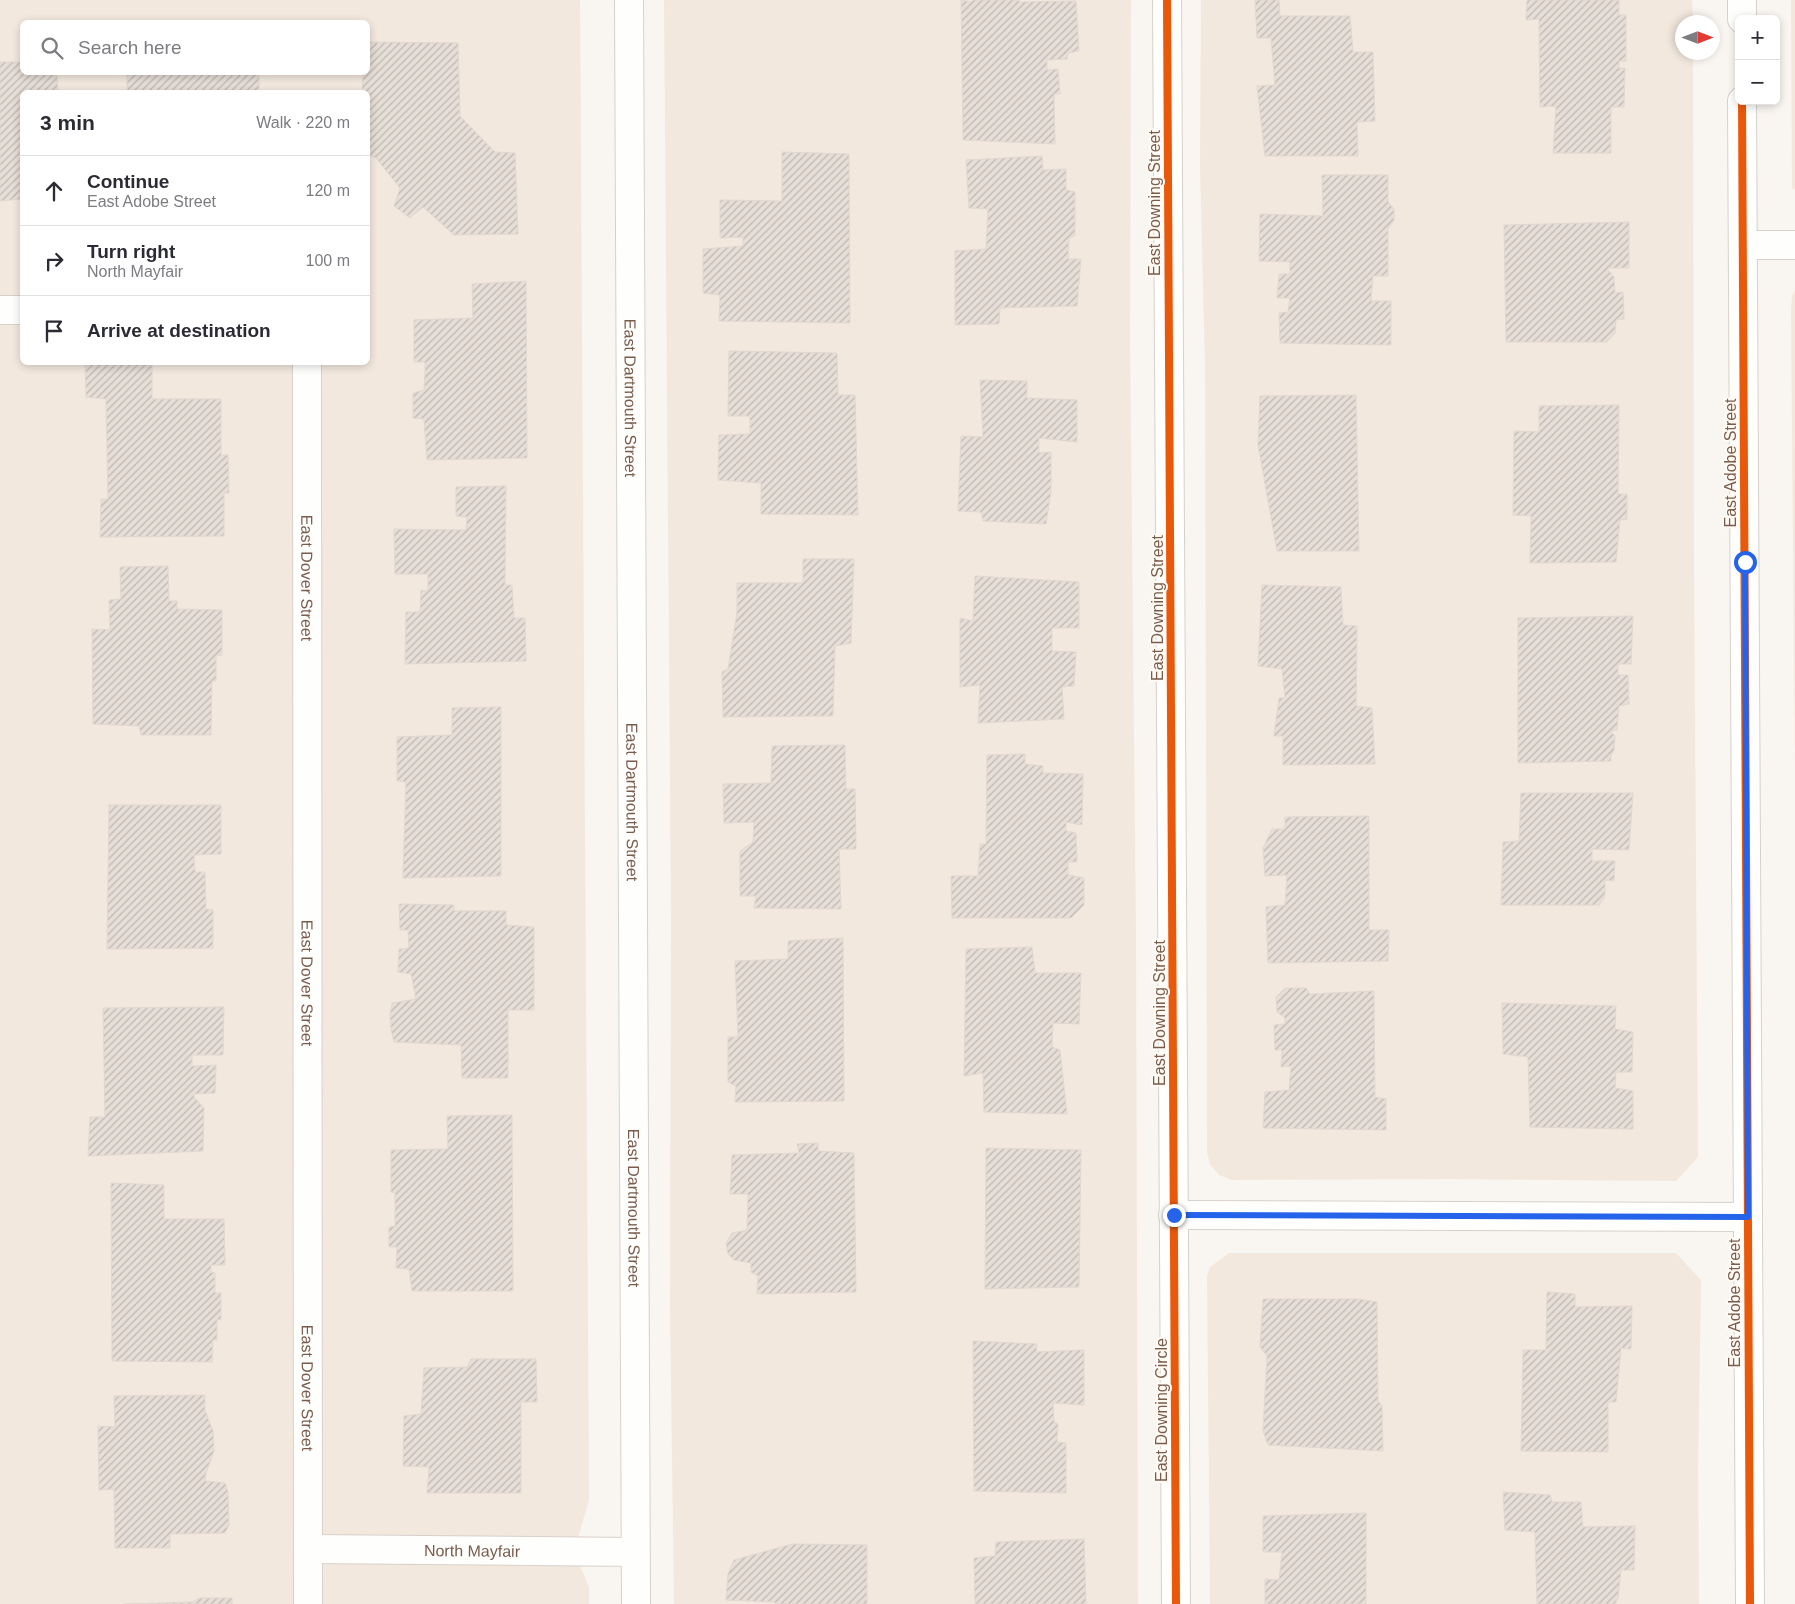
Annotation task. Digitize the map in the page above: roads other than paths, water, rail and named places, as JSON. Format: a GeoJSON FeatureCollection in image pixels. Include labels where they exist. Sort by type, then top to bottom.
{"type":"FeatureCollection","features":[{"type":"Feature","properties":{"kind":"street","name":"East Dartmouth Street"},"geometry":{"type":"LineString","coordinates":[[629,0],[636,1604]]}},
{"type":"Feature","properties":{"kind":"street","name":"East Downing Street"},"geometry":{"type":"LineString","coordinates":[[1167,0],[1174,1215]]}},
{"type":"Feature","properties":{"kind":"street"},"geometry":{"type":"LineString","coordinates":[[1742,0],[1742,15]]}},
{"type":"Feature","properties":{"kind":"street","name":"East Adobe Street"},"geometry":{"type":"LineString","coordinates":[[1742,105],[1750,1604]]}},
{"type":"Feature","properties":{"kind":"street"},"geometry":{"type":"LineString","coordinates":[[1743,245],[1795,245]]}},
{"type":"Feature","properties":{"kind":"street"},"geometry":{"type":"LineString","coordinates":[[0,310],[20,310]]}},
{"type":"Feature","properties":{"kind":"street","name":"East Dover Street"},"geometry":{"type":"LineString","coordinates":[[307,365],[308,1604]]}},
{"type":"Feature","properties":{"kind":"street"},"geometry":{"type":"LineString","coordinates":[[1174,1215],[1748,1217]]}},
{"type":"Feature","properties":{"kind":"street","name":"East Downing Circle"},"geometry":{"type":"LineString","coordinates":[[1174,1215],[1176,1604]]}},
{"type":"Feature","properties":{"kind":"street","name":"North Mayfair"},"geometry":{"type":"LineString","coordinates":[[308,1549],[635,1552]]}}]}
